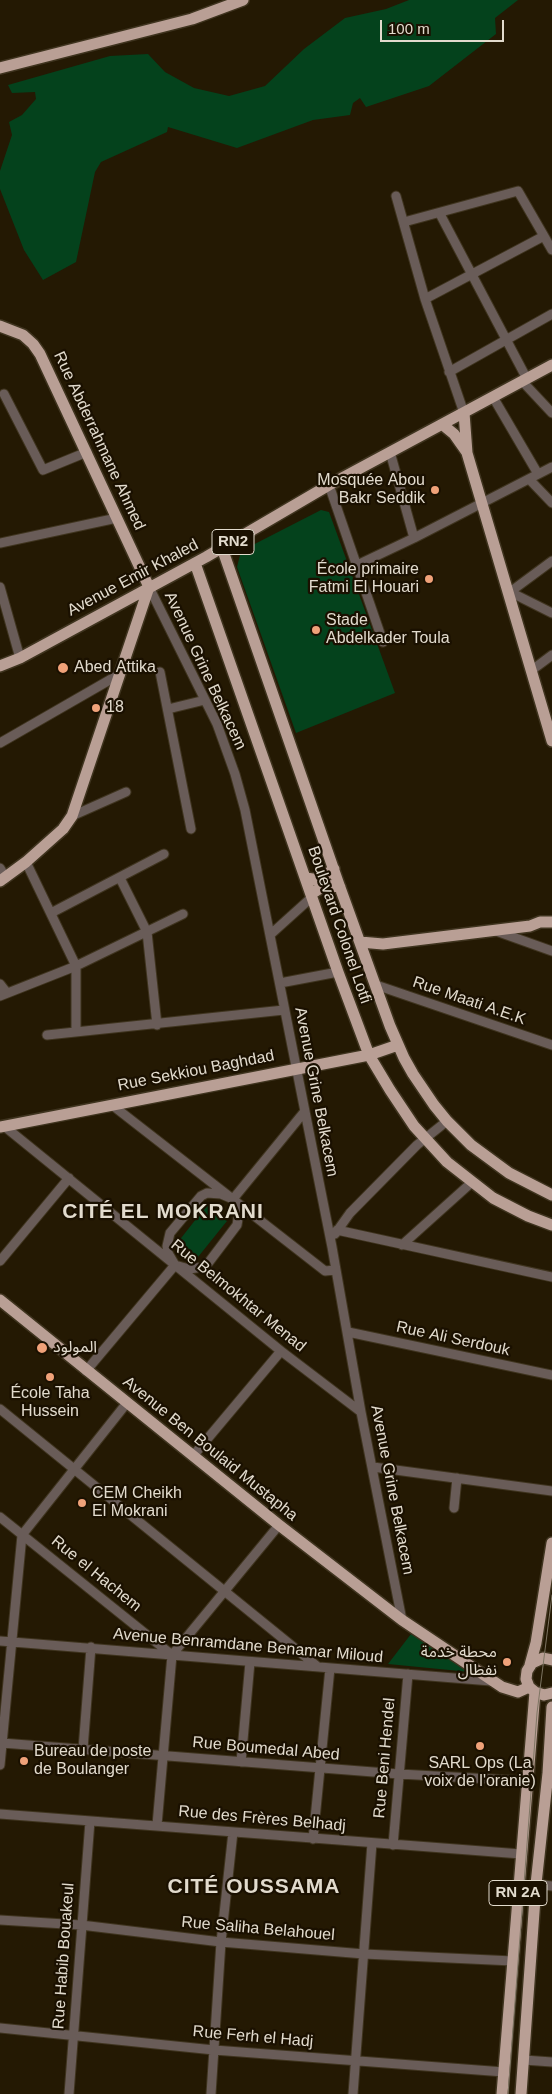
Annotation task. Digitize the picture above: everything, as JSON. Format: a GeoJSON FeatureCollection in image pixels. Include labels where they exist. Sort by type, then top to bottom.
{"type":"FeatureCollection","features":[{"type":"Feature","properties":{"kind":"main road"},"geometry":{"type":"LineString","coordinates":[[0,68],[192,20],[243,0]]}},
{"type":"Feature","properties":{"kind":"main road","name":"Rue Abderrahmane Ahmed"},"geometry":{"type":"LineString","coordinates":[[0,326],[23,335],[33,344],[45,363],[149,587]]}},
{"type":"Feature","properties":{"kind":"main road","name":"RN2"},"geometry":{"type":"LineString","coordinates":[[464,413],[552,365]]}},
{"type":"Feature","properties":{"kind":"main road"},"geometry":{"type":"LineString","coordinates":[[464,413],[467,452],[510,592],[552,741]]}},
{"type":"Feature","properties":{"kind":"main road","name":"Avenue Emir Khaled"},"geometry":{"type":"LineString","coordinates":[[0,666],[20,658],[195,563],[329,485],[464,413]]}},
{"type":"Feature","properties":{"kind":"main road"},"geometry":{"type":"LineString","coordinates":[[443,425],[454,434],[467,452]]}},
{"type":"Feature","properties":{"kind":"main road","name":"Boulevard Colonel Lotfi"},"geometry":{"type":"LineString","coordinates":[[222,548],[340,887],[398,1045],[412,1074],[447,1121],[471,1145],[497,1165],[552,1195]]}},
{"type":"Feature","properties":{"kind":"main road","name":"Boulevard Colonel Lotfi"},"geometry":{"type":"LineString","coordinates":[[195,563],[338,972],[369,1055],[400,1106],[425,1139],[471,1182],[510,1207],[552,1226]]}},
{"type":"Feature","properties":{"kind":"main road"},"geometry":{"type":"LineString","coordinates":[[2,876],[26,862],[63,829],[72,816],[149,587]]}},
{"type":"Feature","properties":{"kind":"main road"},"geometry":{"type":"LineString","coordinates":[[306,878],[319,880],[334,869]]}},
{"type":"Feature","properties":{"kind":"main road"},"geometry":{"type":"LineString","coordinates":[[312,895],[324,885],[340,887]]}},
{"type":"Feature","properties":{"kind":"main road"},"geometry":{"type":"LineString","coordinates":[[530,926],[540,922],[552,922]]}},
{"type":"Feature","properties":{"kind":"main road"},"geometry":{"type":"LineString","coordinates":[[360,942],[383,944],[530,926],[552,929]]}},
{"type":"Feature","properties":{"kind":"main road"},"geometry":{"type":"LineString","coordinates":[[365,954],[368,950],[383,944]]}},
{"type":"Feature","properties":{"kind":"main road"},"geometry":{"type":"LineString","coordinates":[[352,1057],[364,1042]]}},
{"type":"Feature","properties":{"kind":"main road","name":"Rue Sekkiou Baghdad"},"geometry":{"type":"LineString","coordinates":[[2,1126],[369,1055],[398,1045]]}},
{"type":"Feature","properties":{"kind":"main road","name":"Avenue Ben Boulaid Mustapha"},"geometry":{"type":"LineString","coordinates":[[0,1300],[126,1404],[402,1620],[502,1687],[518,1692],[532,1690],[544,1695],[552,1693]]}},
{"type":"Feature","properties":{"kind":"main road"},"geometry":{"type":"LineString","coordinates":[[532,1690],[526,1674],[536,1643],[552,1543]]}},
{"type":"Feature","properties":{"kind":"main road"},"geometry":{"type":"LineString","coordinates":[[530,1665],[540,1659],[552,1660]]}},
{"type":"Feature","properties":{"kind":"main road","name":"RN 2A"},"geometry":{"type":"LineString","coordinates":[[502,2094],[528,1781],[532,1690]]}},
{"type":"Feature","properties":{"kind":"main road","name":"RN 2A"},"geometry":{"type":"LineString","coordinates":[[521,2094],[536,1884],[548,1773],[552,1707]]}},
{"type":"Feature","properties":{"kind":"street"},"geometry":{"type":"LineString","coordinates":[[404,222],[440,214],[518,191],[552,250]]}},
{"type":"Feature","properties":{"kind":"street"},"geometry":{"type":"LineString","coordinates":[[396,196],[425,299],[448,372],[464,413]]}},
{"type":"Feature","properties":{"kind":"street"},"geometry":{"type":"LineString","coordinates":[[440,214],[506,338],[525,380],[552,413]]}},
{"type":"Feature","properties":{"kind":"street"},"geometry":{"type":"LineString","coordinates":[[425,299],[544,236]]}},
{"type":"Feature","properties":{"kind":"street"},"geometry":{"type":"LineString","coordinates":[[448,372],[552,314]]}},
{"type":"Feature","properties":{"kind":"street"},"geometry":{"type":"LineString","coordinates":[[4,394],[43,470],[87,452]]}},
{"type":"Feature","properties":{"kind":"street"},"geometry":{"type":"LineString","coordinates":[[493,397],[538,474]]}},
{"type":"Feature","properties":{"kind":"street"},"geometry":{"type":"LineString","coordinates":[[390,452],[414,538]]}},
{"type":"Feature","properties":{"kind":"street"},"geometry":{"type":"LineString","coordinates":[[355,566],[482,504],[552,467]]}},
{"type":"Feature","properties":{"kind":"street"},"geometry":{"type":"LineString","coordinates":[[529,479],[552,503]]}},
{"type":"Feature","properties":{"kind":"street"},"geometry":{"type":"LineString","coordinates":[[329,485],[355,566],[383,642]]}},
{"type":"Feature","properties":{"kind":"street"},"geometry":{"type":"LineString","coordinates":[[0,543],[117,518]]}},
{"type":"Feature","properties":{"kind":"street"},"geometry":{"type":"LineString","coordinates":[[552,561],[510,592],[552,613]]}},
{"type":"Feature","properties":{"kind":"street"},"geometry":{"type":"LineString","coordinates":[[0,587],[20,658]]}},
{"type":"Feature","properties":{"kind":"street","name":"Avenue Grine Belkacem"},"geometry":{"type":"LineString","coordinates":[[149,587],[217,724],[235,774],[245,810],[332,1247],[361,1412],[402,1620]]}},
{"type":"Feature","properties":{"kind":"street"},"geometry":{"type":"LineString","coordinates":[[532,670],[552,655]]}},
{"type":"Feature","properties":{"kind":"street"},"geometry":{"type":"LineString","coordinates":[[160,672],[191,829]]}},
{"type":"Feature","properties":{"kind":"street"},"geometry":{"type":"LineString","coordinates":[[0,743],[120,674]]}},
{"type":"Feature","properties":{"kind":"street"},"geometry":{"type":"LineString","coordinates":[[168,709],[205,700]]}},
{"type":"Feature","properties":{"kind":"street"},"geometry":{"type":"LineString","coordinates":[[72,816],[126,792]]}},
{"type":"Feature","properties":{"kind":"street"},"geometry":{"type":"LineString","coordinates":[[51,913],[164,854]]}},
{"type":"Feature","properties":{"kind":"street"},"geometry":{"type":"LineString","coordinates":[[26,862],[76,966],[76,1032]]}},
{"type":"Feature","properties":{"kind":"street"},"geometry":{"type":"LineString","coordinates":[[120,878],[147,932],[157,1024]]}},
{"type":"Feature","properties":{"kind":"street"},"geometry":{"type":"LineString","coordinates":[[271,934],[312,895]]}},
{"type":"Feature","properties":{"kind":"street"},"geometry":{"type":"LineString","coordinates":[[0,984],[3,994],[76,966],[183,914]]}},
{"type":"Feature","properties":{"kind":"street"},"geometry":{"type":"LineString","coordinates":[[494,930],[552,951]]}},
{"type":"Feature","properties":{"kind":"street"},"geometry":{"type":"LineString","coordinates":[[280,983],[338,972]]}},
{"type":"Feature","properties":{"kind":"street","name":"Rue Maati A.E.K"},"geometry":{"type":"LineString","coordinates":[[376,985],[552,1045]]}},
{"type":"Feature","properties":{"kind":"street"},"geometry":{"type":"LineString","coordinates":[[47,1034],[284,1010]]}},
{"type":"Feature","properties":{"kind":"street"},"geometry":{"type":"LineString","coordinates":[[112,1105],[325,1271],[335,1270]]}},
{"type":"Feature","properties":{"kind":"street"},"geometry":{"type":"LineString","coordinates":[[233,1199],[305,1111]]}},
{"type":"Feature","properties":{"kind":"street"},"geometry":{"type":"LineString","coordinates":[[332,1247],[337,1230],[345,1220],[425,1139],[447,1121]]}},
{"type":"Feature","properties":{"kind":"street","name":"Rue Belmokhtar Menad"},"geometry":{"type":"LineString","coordinates":[[2,1126],[70,1178],[281,1351],[361,1412]]}},
{"type":"Feature","properties":{"kind":"street"},"geometry":{"type":"LineString","coordinates":[[0,1261],[70,1178]]}},
{"type":"Feature","properties":{"kind":"street"},"geometry":{"type":"LineString","coordinates":[[402,1245],[471,1182]]}},
{"type":"Feature","properties":{"kind":"street"},"geometry":{"type":"LineString","coordinates":[[214,1193],[233,1199],[239,1214],[237,1225],[209,1262],[197,1269],[175,1265],[168,1253],[168,1239],[201,1196],[214,1193]]}},
{"type":"Feature","properties":{"kind":"street"},"geometry":{"type":"LineString","coordinates":[[325,1212],[334,1222],[345,1220]]}},
{"type":"Feature","properties":{"kind":"street"},"geometry":{"type":"LineString","coordinates":[[337,1230],[552,1277]]}},
{"type":"Feature","properties":{"kind":"street"},"geometry":{"type":"LineString","coordinates":[[86,1371],[175,1265]]}},
{"type":"Feature","properties":{"kind":"street","name":"Rue Ali Serdouk"},"geometry":{"type":"LineString","coordinates":[[348,1332],[552,1375]]}},
{"type":"Feature","properties":{"kind":"street"},"geometry":{"type":"LineString","coordinates":[[192,1456],[281,1351]]}},
{"type":"Feature","properties":{"kind":"street"},"geometry":{"type":"LineString","coordinates":[[0,1765],[22,1535],[73,1468],[126,1404]]}},
{"type":"Feature","properties":{"kind":"street"},"geometry":{"type":"LineString","coordinates":[[0,1409],[318,1667]]}},
{"type":"Feature","properties":{"kind":"street"},"geometry":{"type":"LineString","coordinates":[[373,1467],[552,1490]]}},
{"type":"Feature","properties":{"kind":"street"},"geometry":{"type":"LineString","coordinates":[[454,1508],[457,1478]]}},
{"type":"Feature","properties":{"kind":"street","name":"Rue el Hachem"},"geometry":{"type":"LineString","coordinates":[[0,1517],[172,1655]]}},
{"type":"Feature","properties":{"kind":"street"},"geometry":{"type":"LineString","coordinates":[[157,1825],[172,1655],[279,1525]]}},
{"type":"Feature","properties":{"kind":"street","name":"Avenue Benramdane Benamar Miloud"},"geometry":{"type":"LineString","coordinates":[[0,1641],[493,1681]]}},
{"type":"Feature","properties":{"kind":"street"},"geometry":{"type":"LineString","coordinates":[[83,1749],[91,1647]]}},
{"type":"Feature","properties":{"kind":"street"},"geometry":{"type":"LineString","coordinates":[[241,1762],[250,1662]]}},
{"type":"Feature","properties":{"kind":"street"},"geometry":{"type":"LineString","coordinates":[[313,1838],[330,1668]]}},
{"type":"Feature","properties":{"kind":"street","name":"Rue Beni Hendel"},"geometry":{"type":"LineString","coordinates":[[393,1844],[408,1674]]}},
{"type":"Feature","properties":{"kind":"street","name":"Rue Boumedal Abed"},"geometry":{"type":"LineString","coordinates":[[2,1743],[399,1774],[528,1781]]}},
{"type":"Feature","properties":{"kind":"street","name":"Rue des Frères Belhadj"},"geometry":{"type":"LineString","coordinates":[[0,1814],[521,1854]]}},
{"type":"Feature","properties":{"kind":"street","name":"Rue Habib Bouakeul"},"geometry":{"type":"LineString","coordinates":[[69,2094],[90,1821]]}},
{"type":"Feature","properties":{"kind":"street"},"geometry":{"type":"LineString","coordinates":[[211,2094],[221,1942],[232,1832]]}},
{"type":"Feature","properties":{"kind":"street"},"geometry":{"type":"LineString","coordinates":[[353,2094],[372,1844]]}},
{"type":"Feature","properties":{"kind":"street"},"geometry":{"type":"LineString","coordinates":[[536,1884],[552,1886]]}},
{"type":"Feature","properties":{"kind":"street","name":"Rue Saliha Belahouel"},"geometry":{"type":"LineString","coordinates":[[0,1920],[81,1925],[221,1942],[364,1954],[513,1962]]}},
{"type":"Feature","properties":{"kind":"street","name":"Rue Ferh el Hadj"},"geometry":{"type":"LineString","coordinates":[[0,2028],[74,2034],[214,2050],[504,2072]]}},
{"type":"Feature","properties":{"kind":"street"},"geometry":{"type":"LineString","coordinates":[[524,2060],[552,2062]]}},
{"type":"Feature","properties":{"kind":"green space"},"geometry":{"type":"Polygon","coordinates":[[[409,0],[518,0],[495,18],[496,34],[429,86],[366,107],[360,98],[353,103],[350,115],[313,120],[237,148],[168,127],[167,132],[101,162],[95,172],[76,262],[43,280],[24,250],[0,189],[0,171],[12,135],[9,122],[22,115],[36,99],[35,92],[12,93],[8,85],[110,56],[148,54],[165,72],[194,88],[229,96],[265,86],[304,49],[345,18],[386,9],[409,0]]]}},
{"type":"Feature","properties":{"kind":"green space","name":"Stade Abdelkader Toula"},"geometry":{"type":"Polygon","coordinates":[[[321,510],[329,512],[395,693],[296,733],[237,567],[241,551],[321,510]]]}},
{"type":"Feature","properties":{"kind":"green space"},"geometry":{"type":"Polygon","coordinates":[[[207,1205],[227,1221],[198,1257],[178,1242],[207,1205]]]}},
{"type":"Feature","properties":{"kind":"green space"},"geometry":{"type":"Polygon","coordinates":[[[411,1634],[470,1672],[388,1664],[411,1634]]]}},
{"type":"Feature","properties":{"kind":"tram line"},"geometry":{"type":"LineString","coordinates":[[508,2094],[537,1713],[552,1595]]}},
{"type":"Feature","properties":{"kind":"place","name":"Mosquée Abou Bakr Seddik"},"geometry":{"type":"Point","coordinates":[435,490]}},
{"type":"Feature","properties":{"kind":"place","name":"École primaire Fatmi El Houari"},"geometry":{"type":"Point","coordinates":[429,579]}},
{"type":"Feature","properties":{"kind":"place","name":"Stade Abdelkader Toula"},"geometry":{"type":"Point","coordinates":[316,630]}},
{"type":"Feature","properties":{"kind":"place","name":"Abed Attika"},"geometry":{"type":"Point","coordinates":[63,668]}},
{"type":"Feature","properties":{"kind":"place","name":"18"},"geometry":{"type":"Point","coordinates":[96,708]}},
{"type":"Feature","properties":{"kind":"place","name":"المولود"},"geometry":{"type":"Point","coordinates":[42,1348]}},
{"type":"Feature","properties":{"kind":"place","name":"École Taha Hussein"},"geometry":{"type":"Point","coordinates":[50,1377]}},
{"type":"Feature","properties":{"kind":"place","name":"CEM Cheikh El Mokrani"},"geometry":{"type":"Point","coordinates":[82,1503]}},
{"type":"Feature","properties":{"kind":"place","name":"محطة خدمة نفطال"},"geometry":{"type":"Point","coordinates":[507,1662]}},
{"type":"Feature","properties":{"kind":"place","name":"SARL Ops (La voix de l'oranie)"},"geometry":{"type":"Point","coordinates":[480,1746]}},
{"type":"Feature","properties":{"kind":"place","name":"Bureau de poste de Boulanger"},"geometry":{"type":"Point","coordinates":[24,1761]}},
{"type":"Feature","properties":{"kind":"district","name":"CITÉ EL MOKRANI"},"geometry":{"type":"Point","coordinates":[163,1212]}},
{"type":"Feature","properties":{"kind":"district","name":"CITÉ OUSSAMA"},"geometry":{"type":"Point","coordinates":[254,1887]}}]}
